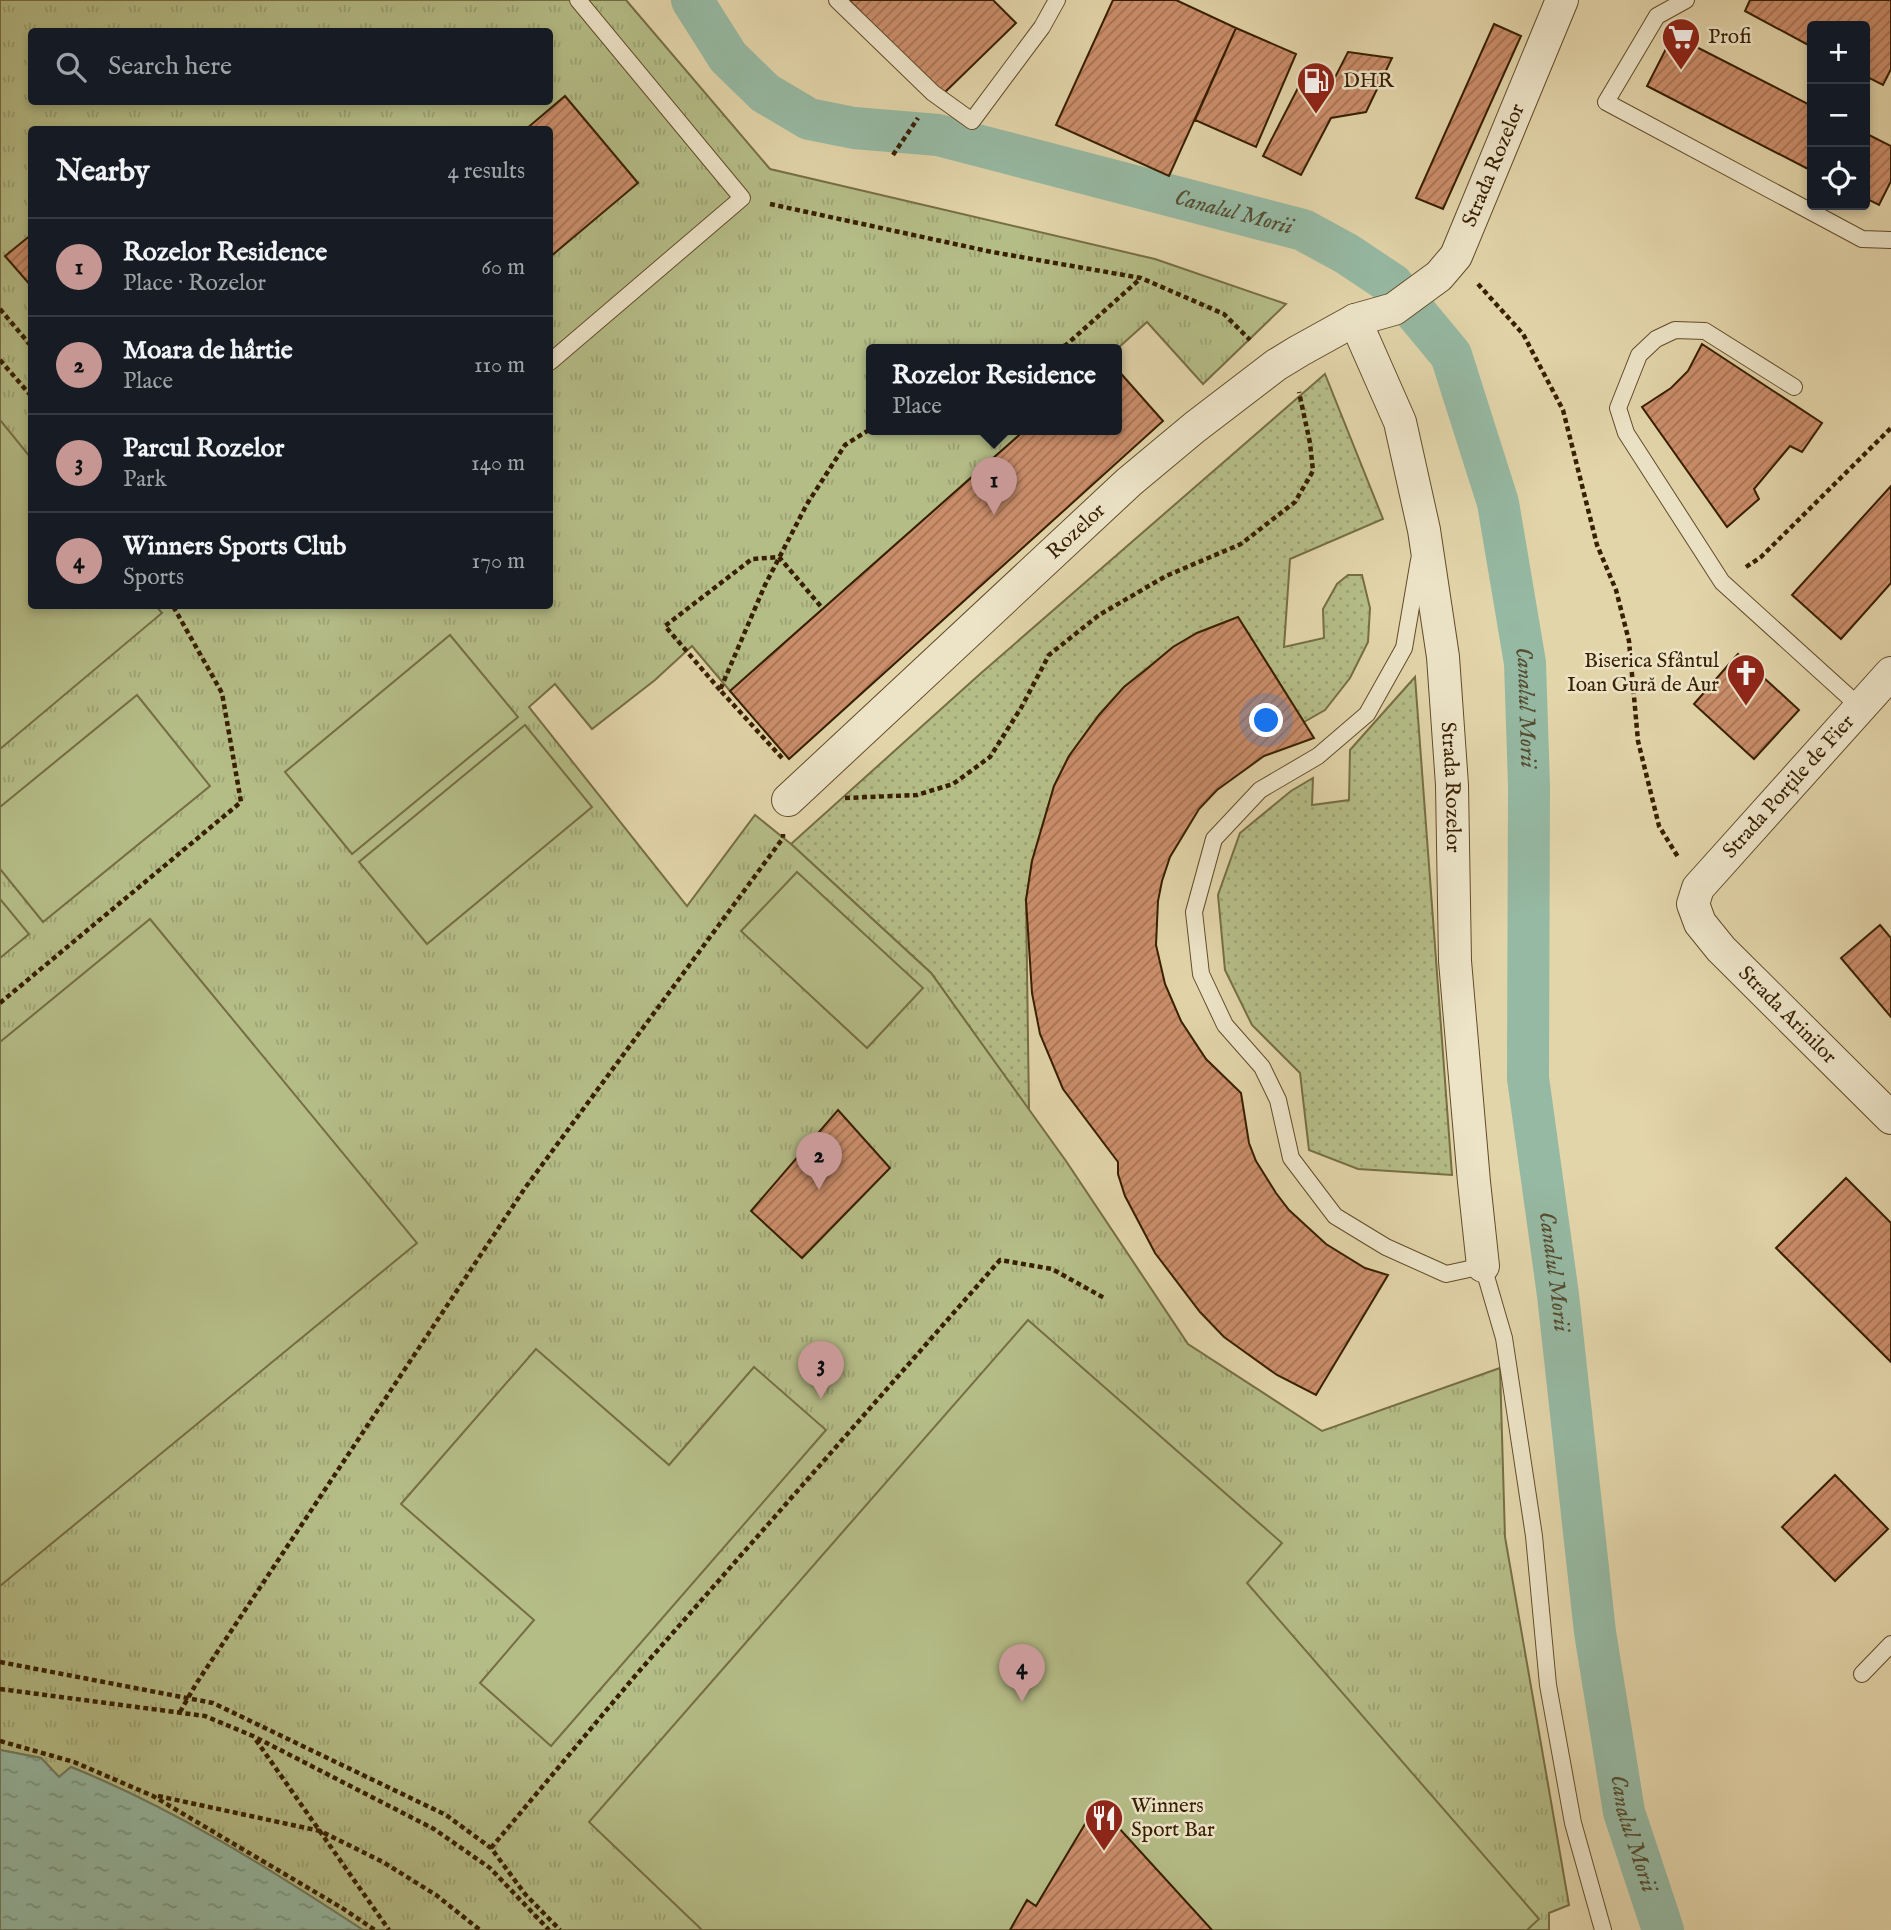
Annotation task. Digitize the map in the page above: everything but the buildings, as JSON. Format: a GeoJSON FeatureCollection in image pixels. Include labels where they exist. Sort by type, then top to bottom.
{"type":"FeatureCollection","features":[{"type":"Feature","properties":{"kind":"street","name":"Strada Rozelor"},"geometry":{"type":"LineString","coordinates":[[1447,266],[1562,0]]}},
{"type":"Feature","properties":{"kind":"street","name":"Rozelor"},"geometry":{"type":"LineString","coordinates":[[788,800],[1129,482],[1195,427],[1276,365],[1355,320],[1394,309],[1447,266]]}},
{"type":"Feature","properties":{"kind":"street","name":"Strada Rozelor"},"geometry":{"type":"LineString","coordinates":[[1355,320],[1400,422],[1423,530],[1443,657],[1452,785],[1455,961],[1483,1266]]}},
{"type":"Feature","properties":{"kind":"street","name":"Strada Porțile de Fier"},"geometry":{"type":"LineString","coordinates":[[1695,896],[1891,673]]}},
{"type":"Feature","properties":{"kind":"street","name":"Strada Arinilor"},"geometry":{"type":"LineString","coordinates":[[1695,896],[1700,923],[1721,949],[1891,1118]]}},
{"type":"Feature","properties":{"kind":"lane"},"geometry":{"type":"LineString","coordinates":[[553,359],[743,198],[578,0]]}},
{"type":"Feature","properties":{"kind":"lane"},"geometry":{"type":"LineString","coordinates":[[837,0],[933,93],[972,121],[1042,27],[1057,0]]}},
{"type":"Feature","properties":{"kind":"lane"},"geometry":{"type":"LineString","coordinates":[[1686,0],[1657,16],[1606,102],[1862,239],[1891,240]]}},
{"type":"Feature","properties":{"kind":"lane"},"geometry":{"type":"LineString","coordinates":[[1794,387],[1705,331],[1675,330],[1656,339],[1639,355],[1618,408],[1626,433],[1722,582],[1860,707]]}},
{"type":"Feature","properties":{"kind":"lane"},"geometry":{"type":"LineString","coordinates":[[1423,530],[1404,648],[1367,715],[1318,756],[1260,790],[1214,838],[1194,912],[1201,974],[1225,1025],[1262,1067],[1278,1100],[1291,1158],[1335,1216],[1386,1247],[1446,1274],[1483,1266],[1504,1338],[1534,1536],[1548,1685],[1573,1823],[1603,1930]]}},
{"type":"Feature","properties":{"kind":"lane"},"geometry":{"type":"LineString","coordinates":[[1862,1674],[1891,1644]]}},
{"type":"Feature","properties":{"kind":"path"},"geometry":{"type":"LineString","coordinates":[[893,155],[922,113]]}},
{"type":"Feature","properties":{"kind":"path"},"geometry":{"type":"LineString","coordinates":[[180,1712],[525,1188],[783,838],[788,800],[917,795],[953,784],[990,757],[1021,708],[1049,655],[1099,615],[1166,576],[1241,544],[1294,502],[1313,471],[1301,394],[1224,314],[1141,278],[992,252],[743,198]]}},
{"type":"Feature","properties":{"kind":"path"},"geometry":{"type":"LineString","coordinates":[[1447,266],[1488,297],[1523,334],[1563,410],[1597,545],[1616,590],[1629,641],[1638,741],[1659,826],[1695,896]]}},
{"type":"Feature","properties":{"kind":"path"},"geometry":{"type":"LineString","coordinates":[[1067,344],[1141,278]]}},
{"type":"Feature","properties":{"kind":"path"},"geometry":{"type":"LineString","coordinates":[[0,309],[28,342]]}},
{"type":"Feature","properties":{"kind":"path"},"geometry":{"type":"LineString","coordinates":[[0,360],[28,392]]}},
{"type":"Feature","properties":{"kind":"path"},"geometry":{"type":"LineString","coordinates":[[1722,582],[1761,557],[1891,428]]}},
{"type":"Feature","properties":{"kind":"path"},"geometry":{"type":"LineString","coordinates":[[720,690],[759,597],[807,504],[845,445],[866,432]]}},
{"type":"Feature","properties":{"kind":"path"},"geometry":{"type":"LineString","coordinates":[[779,557],[752,559],[665,626],[787,764],[813,775]]}},
{"type":"Feature","properties":{"kind":"path"},"geometry":{"type":"LineString","coordinates":[[779,557],[823,609]]}},
{"type":"Feature","properties":{"kind":"path"},"geometry":{"type":"LineString","coordinates":[[0,1003],[241,802],[222,693],[175,609]]}},
{"type":"Feature","properties":{"kind":"path"},"geometry":{"type":"LineString","coordinates":[[491,1848],[635,1676],[1000,1260],[1052,1269],[1106,1299]]}},
{"type":"Feature","properties":{"kind":"path"},"geometry":{"type":"LineString","coordinates":[[0,1662],[213,1703],[446,1815],[491,1848],[526,1894],[560,1930]]}},
{"type":"Feature","properties":{"kind":"path"},"geometry":{"type":"LineString","coordinates":[[0,1689],[205,1716],[253,1736],[434,1829],[490,1868],[549,1930]]}},
{"type":"Feature","properties":{"kind":"path"},"geometry":{"type":"LineString","coordinates":[[253,1736],[389,1930]]}},
{"type":"Feature","properties":{"kind":"path"},"geometry":{"type":"LineString","coordinates":[[0,1741],[74,1762],[153,1796],[375,1930]]}},
{"type":"Feature","properties":{"kind":"path"},"geometry":{"type":"LineString","coordinates":[[153,1796],[320,1831],[383,1862],[436,1895],[480,1930]]}},
{"type":"Feature","properties":{"kind":"green space"},"geometry":{"type":"Polygon","coordinates":[[[0,0],[626,0],[770,169],[1155,259],[1286,304],[1203,384],[1147,322],[1122,344],[866,344],[866,435],[1019,435],[730,691],[692,646],[655,680],[592,729],[555,684],[529,707],[687,906],[755,815],[791,844],[931,973],[1066,1161],[1188,1344],[1322,1431],[1500,1368],[1505,1537],[1569,1905],[1549,1913],[1549,1930],[363,1930],[185,1821],[71,1767],[59,1777],[41,1758],[0,1750],[0,0]]]}},
{"type":"Feature","properties":{"kind":"green space"},"geometry":{"type":"Polygon","coordinates":[[[1325,374],[1383,519],[1290,559],[1284,647],[1324,638],[1323,609],[1337,584],[1348,575],[1362,575],[1370,608],[1368,642],[1350,678],[1325,710],[1304,722],[1238,617],[1197,633],[1173,647],[1124,687],[1069,756],[1054,786],[1032,861],[1026,900],[1029,1110],[931,973],[791,844],[980,674],[1325,374]]]}},
{"type":"Feature","properties":{"kind":"green space"},"geometry":{"type":"Polygon","coordinates":[[[0,420],[28,454],[28,609],[159,609],[162,613],[0,749],[0,420]]]}},
{"type":"Feature","properties":{"kind":"green space"},"geometry":{"type":"Polygon","coordinates":[[[450,635],[518,717],[352,854],[285,772],[450,635]]]}},
{"type":"Feature","properties":{"kind":"green space"},"geometry":{"type":"Polygon","coordinates":[[[1415,677],[1452,1175],[1358,1169],[1309,1150],[1300,1073],[1252,1025],[1225,970],[1218,895],[1240,833],[1291,791],[1313,778],[1312,805],[1349,800],[1350,750],[1415,677]]]}},
{"type":"Feature","properties":{"kind":"green space"},"geometry":{"type":"Polygon","coordinates":[[[137,695],[210,786],[43,922],[0,869],[0,807],[137,695]]]}},
{"type":"Feature","properties":{"kind":"green space"},"geometry":{"type":"Polygon","coordinates":[[[525,725],[592,807],[427,944],[359,862],[525,725]]]}},
{"type":"Feature","properties":{"kind":"green space"},"geometry":{"type":"Polygon","coordinates":[[[797,872],[923,988],[867,1048],[741,931],[797,872]]]}},
{"type":"Feature","properties":{"kind":"green space"},"geometry":{"type":"Polygon","coordinates":[[[0,899],[29,934],[0,958],[0,899]]]}},
{"type":"Feature","properties":{"kind":"green space"},"geometry":{"type":"Polygon","coordinates":[[[150,919],[417,1243],[0,1586],[0,1042],[150,919]]]}},
{"type":"Feature","properties":{"kind":"green space"},"geometry":{"type":"Polygon","coordinates":[[[1028,1320],[1282,1543],[1247,1583],[1539,1919],[1527,1930],[702,1930],[589,1822],[1028,1320]]]}},
{"type":"Feature","properties":{"kind":"green space"},"geometry":{"type":"Polygon","coordinates":[[[536,1349],[669,1465],[754,1367],[826,1430],[551,1746],[480,1683],[534,1620],[401,1504],[536,1349]]]}},
{"type":"Feature","properties":{"kind":"water"},"geometry":{"type":"Polygon","coordinates":[[[0,1750],[41,1758],[59,1777],[71,1767],[147,1802],[257,1863],[363,1930],[0,1930],[0,1750]]]}},
{"type":"Feature","properties":{"kind":"waterway","name":"Canalul Morii"},"geometry":{"type":"LineString","coordinates":[[692,0],[728,57],[765,93],[809,119],[854,128],[938,135],[1303,230],[1347,254],[1392,284],[1451,355],[1498,503],[1525,663],[1529,786],[1528,1078],[1558,1295],[1595,1632],[1624,1812],[1663,1930]]}},
{"type":"Feature","properties":{"kind":"place","name":"Profi"},"geometry":{"type":"Point","coordinates":[1681,71]}},
{"type":"Feature","properties":{"kind":"place","name":"DHR"},"geometry":{"type":"Point","coordinates":[1316,115]}},
{"type":"Feature","properties":{"kind":"place","name":"Rozelor Residence"},"geometry":{"type":"Point","coordinates":[994,515]}},
{"type":"Feature","properties":{"kind":"place","name":"Biserica Sfântul Ioan Gură de Aur"},"geometry":{"type":"Point","coordinates":[1746,707]}},
{"type":"Feature","properties":{"kind":"place","name":"Moara de hârtie"},"geometry":{"type":"Point","coordinates":[819,1190]}},
{"type":"Feature","properties":{"kind":"place","name":"Parcul Rozelor"},"geometry":{"type":"Point","coordinates":[821,1399]}},
{"type":"Feature","properties":{"kind":"place","name":"Winners Sports Club"},"geometry":{"type":"Point","coordinates":[1022,1702]}},
{"type":"Feature","properties":{"kind":"place","name":"Winners Sport Bar"},"geometry":{"type":"Point","coordinates":[1104,1852]}}]}
